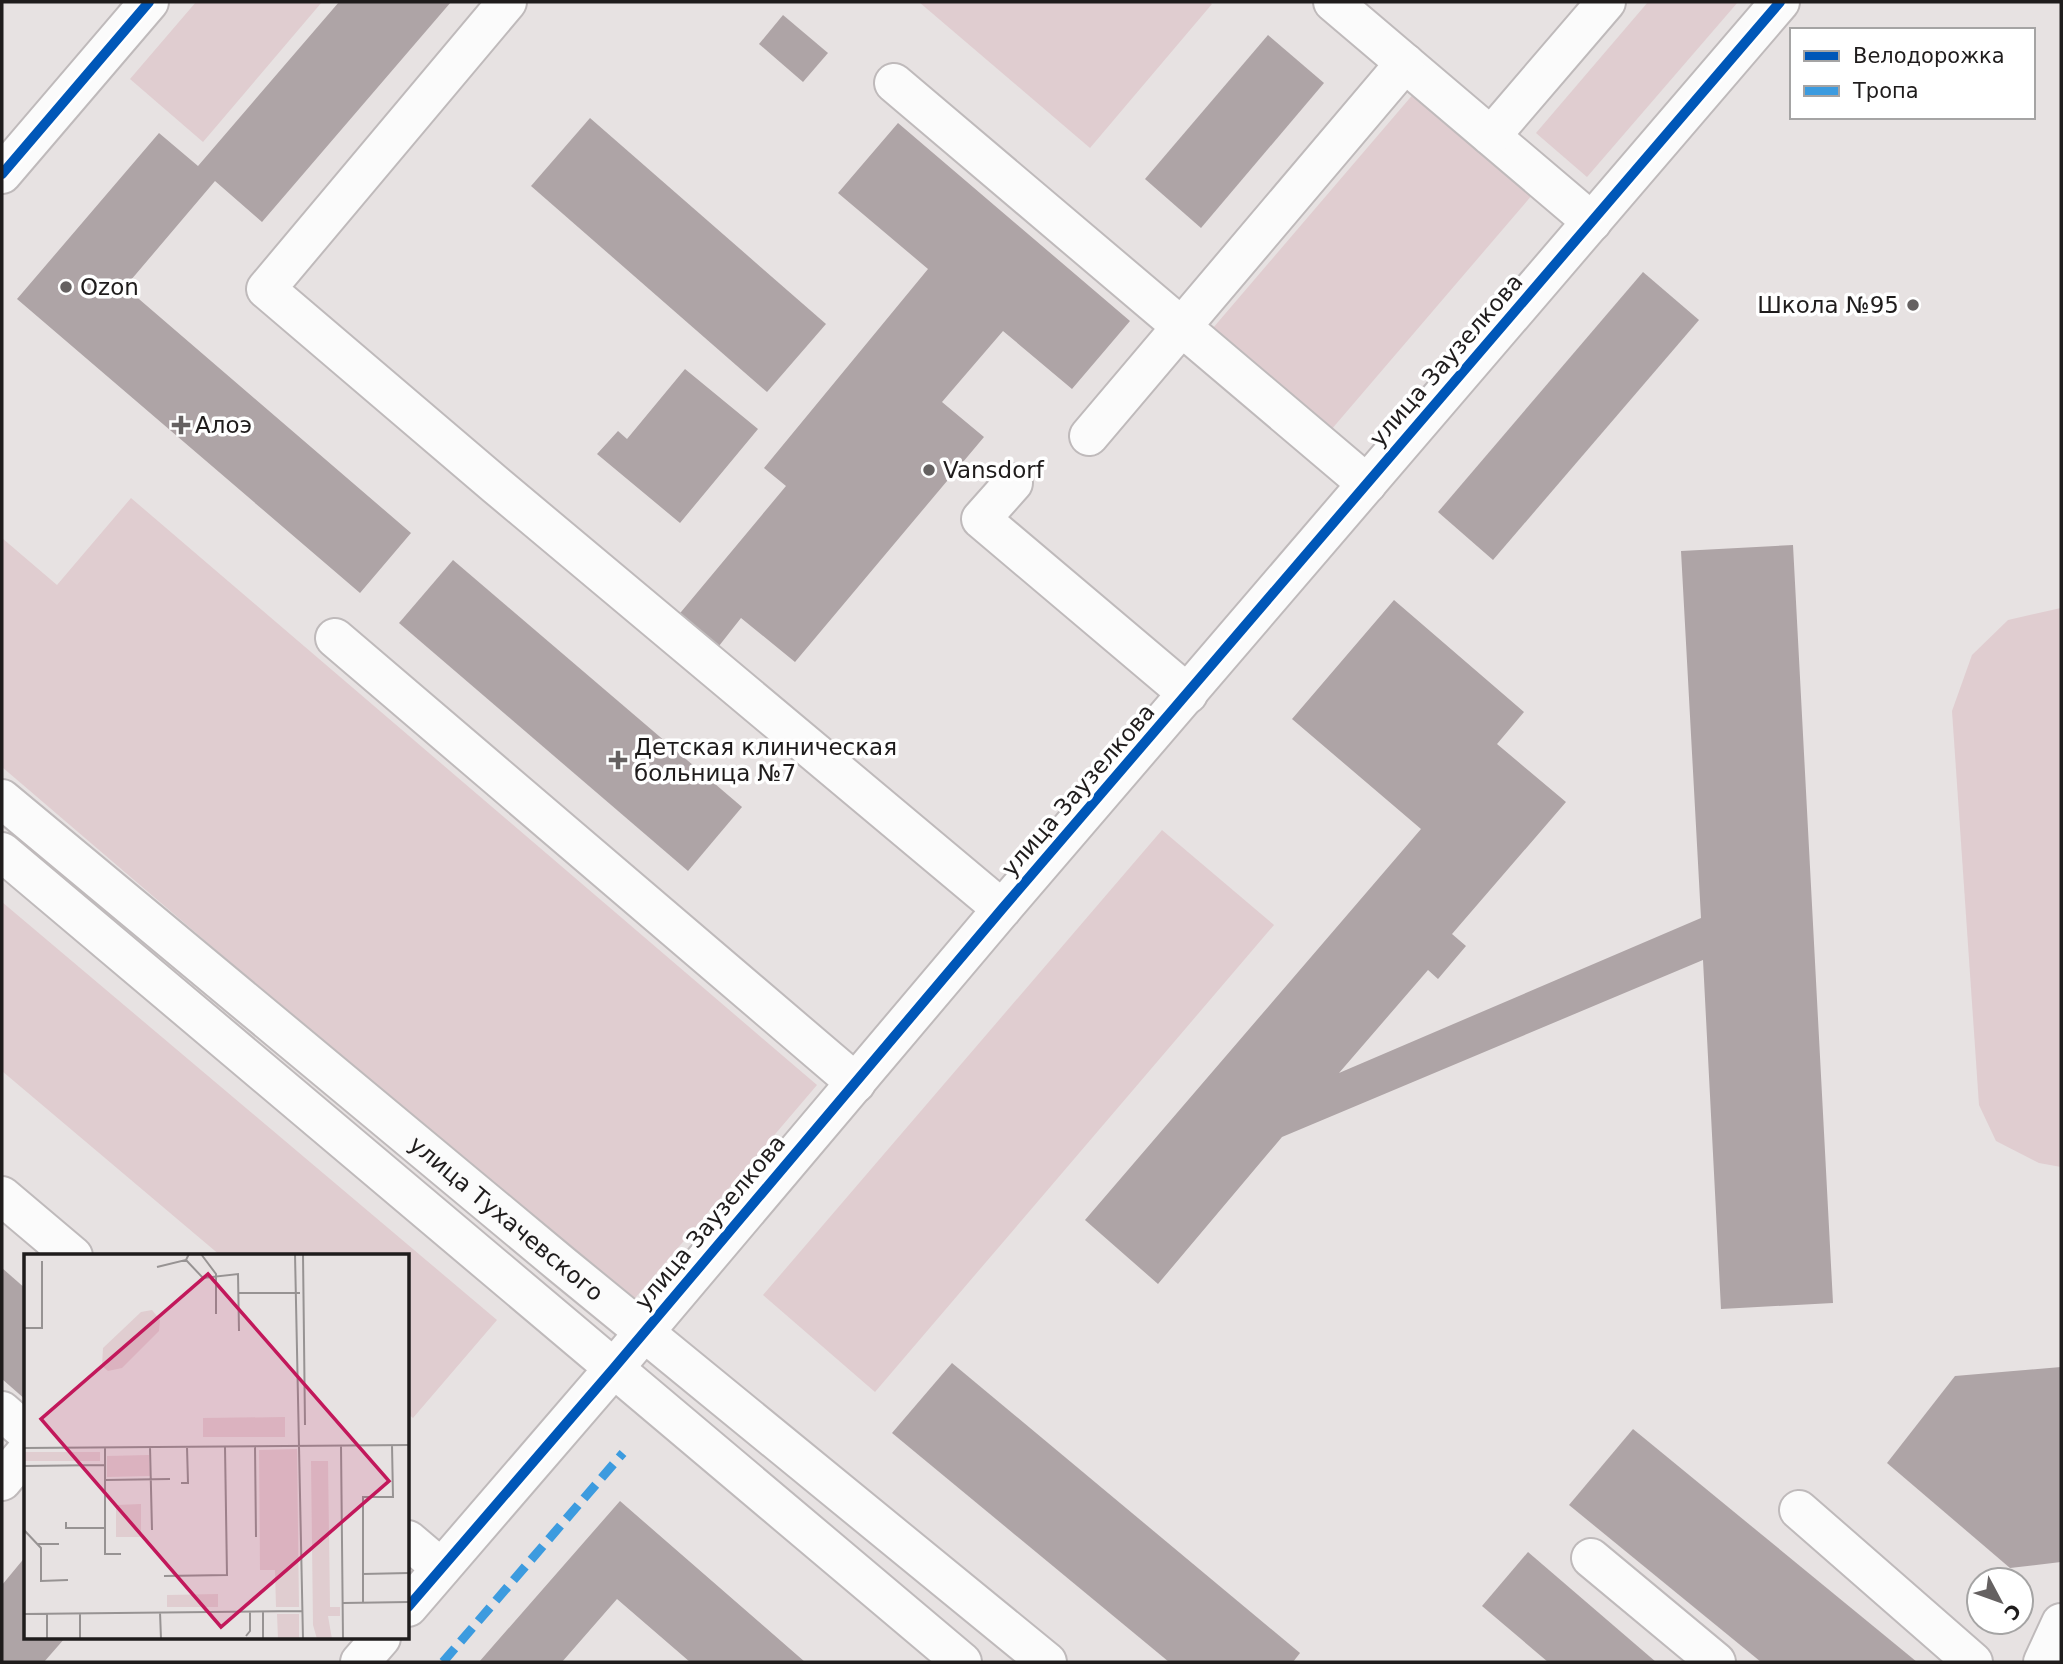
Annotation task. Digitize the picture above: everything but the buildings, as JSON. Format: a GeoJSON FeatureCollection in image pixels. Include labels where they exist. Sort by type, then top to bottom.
{"type":"FeatureCollection","features":[{"type":"Feature","properties":{"kind":"main road"},"geometry":{"type":"LineString","coordinates":[[2,174],[149,2]]}},
{"type":"Feature","properties":{"kind":"main road"},"geometry":{"type":"LineString","coordinates":[[507,2],[266,289],[1002,909]]}},
{"type":"Feature","properties":{"kind":"main road"},"geometry":{"type":"LineString","coordinates":[[1333,2],[1592,222]]}},
{"type":"Feature","properties":{"kind":"main road"},"geometry":{"type":"LineString","coordinates":[[1491,136],[1606,2]]}},
{"type":"Feature","properties":{"kind":"main road","name":"улица Заузелкова"},"geometry":{"type":"LineString","coordinates":[[410,1605],[1780,2]]}},
{"type":"Feature","properties":{"kind":"main road"},"geometry":{"type":"LineString","coordinates":[[1089,436],[1405,63]]}},
{"type":"Feature","properties":{"kind":"main road"},"geometry":{"type":"LineString","coordinates":[[894,83],[1367,484]]}},
{"type":"Feature","properties":{"kind":"main road"},"geometry":{"type":"LineString","coordinates":[[1013,483],[981,519],[1188,694]]}},
{"type":"Feature","properties":{"kind":"main road"},"geometry":{"type":"LineString","coordinates":[[335,638],[856,1083]]}},
{"type":"Feature","properties":{"kind":"main road","name":"улица Тухачевского"},"geometry":{"type":"LineString","coordinates":[[2,799],[551,1257],[1047,1662]]}},
{"type":"Feature","properties":{"kind":"main road","name":"улица Тухачевского"},"geometry":{"type":"LineString","coordinates":[[2,852],[962,1662]]}},
{"type":"Feature","properties":{"kind":"main road"},"geometry":{"type":"LineString","coordinates":[[2,1196],[71,1254]]}},
{"type":"Feature","properties":{"kind":"main road"},"geometry":{"type":"LineString","coordinates":[[2,1411],[24,1430]]}},
{"type":"Feature","properties":{"kind":"main road"},"geometry":{"type":"LineString","coordinates":[[2,1480],[24,1454]]}},
{"type":"Feature","properties":{"kind":"main road"},"geometry":{"type":"LineString","coordinates":[[1799,1510],[1973,1662]]}},
{"type":"Feature","properties":{"kind":"main road"},"geometry":{"type":"LineString","coordinates":[[410,1542],[441,1568]]}},
{"type":"Feature","properties":{"kind":"main road"},"geometry":{"type":"LineString","coordinates":[[1591,1558],[1716,1662]]}},
{"type":"Feature","properties":{"kind":"main road"},"geometry":{"type":"LineString","coordinates":[[2043,1662],[2061,1623]]}},
{"type":"Feature","properties":{"kind":"main road"},"geometry":{"type":"LineString","coordinates":[[360,1662],[379,1640]]}},
{"type":"Feature","properties":{"kind":"shaded area"},"geometry":{"type":"Polygon","coordinates":[[[196,2],[322,2],[203,142],[130,79],[196,2]]]}},
{"type":"Feature","properties":{"kind":"shaded area"},"geometry":{"type":"Polygon","coordinates":[[[919,2],[1209,2],[1212,4],[1090,148],[919,2]]]}},
{"type":"Feature","properties":{"kind":"shaded area"},"geometry":{"type":"Polygon","coordinates":[[[1648,2],[1738,2],[1587,177],[1536,133],[1648,2]]]}},
{"type":"Feature","properties":{"kind":"shaded area"},"geometry":{"type":"Polygon","coordinates":[[[1415,92],[1533,194],[1325,437],[1207,335],[1415,92]]]}},
{"type":"Feature","properties":{"kind":"shaded area"},"geometry":{"type":"Polygon","coordinates":[[[131,498],[817,1085],[630,1304],[2,767],[2,538],[57,585],[131,498]]]}},
{"type":"Feature","properties":{"kind":"shaded area"},"geometry":{"type":"Polygon","coordinates":[[[2061,608],[2061,1167],[2039,1163],[1996,1141],[1979,1105],[1952,711],[1972,655],[2008,620],[2061,608]]]}},
{"type":"Feature","properties":{"kind":"shaded area"},"geometry":{"type":"Polygon","coordinates":[[[1162,830],[1274,925],[875,1392],[763,1295],[1162,830]]]}},
{"type":"Feature","properties":{"kind":"shaded area"},"geometry":{"type":"Polygon","coordinates":[[[2,902],[497,1320],[413,1418],[410,1416],[410,1254],[219,1254],[2,1071],[2,902]]]}},
{"type":"Feature","properties":{"kind":"marked path"},"geometry":{"type":"LineString","coordinates":[[443,1662],[623,1453]]}},
{"type":"Feature","properties":{"kind":"cycle path"},"geometry":{"type":"LineString","coordinates":[[2,174],[149,2]]}},
{"type":"Feature","properties":{"kind":"cycle path"},"geometry":{"type":"LineString","coordinates":[[410,1605],[1780,2]]}},
{"type":"Feature","properties":{"kind":"place","name":"Ozon"},"geometry":{"type":"Point","coordinates":[66,287]}},
{"type":"Feature","properties":{"kind":"place","name":"Школа №95"},"geometry":{"type":"Point","coordinates":[1913,305]}},
{"type":"Feature","properties":{"kind":"place","name":"Алоэ"},"geometry":{"type":"Point","coordinates":[181,425]}},
{"type":"Feature","properties":{"kind":"place","name":"Vansdorf"},"geometry":{"type":"Point","coordinates":[929,470]}},
{"type":"Feature","properties":{"kind":"place","name":"Детская клиническая больница №7"},"geometry":{"type":"Point","coordinates":[618,760]}}]}
